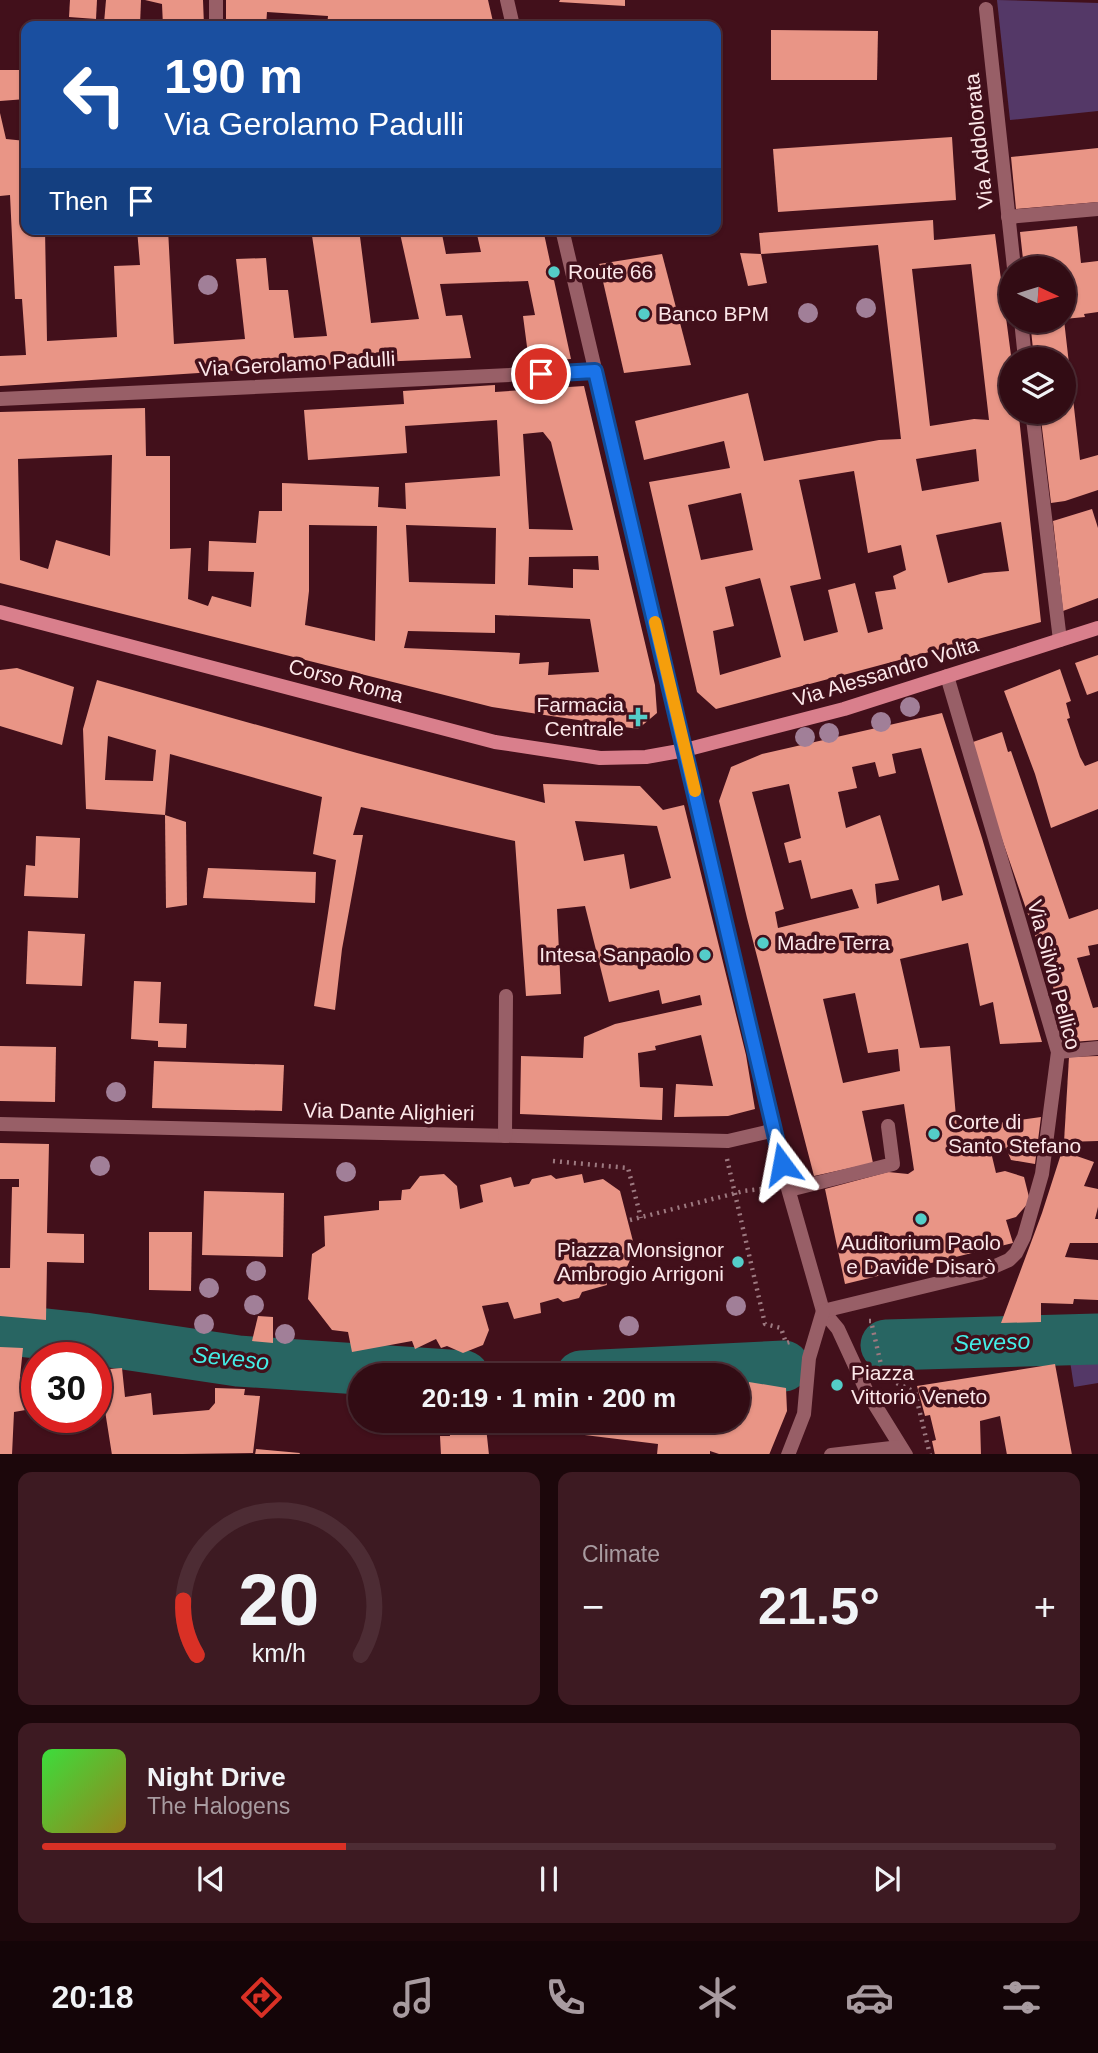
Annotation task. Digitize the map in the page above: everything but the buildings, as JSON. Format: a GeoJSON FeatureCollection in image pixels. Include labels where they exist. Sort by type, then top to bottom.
{"type":"FeatureCollection","features":[{"type":"Feature","properties":{"kind":"street"},"geometry":{"type":"LineString","coordinates":[[215,0],[216,21]]}},
{"type":"Feature","properties":{"kind":"street"},"geometry":{"type":"LineString","coordinates":[[507,0],[512,21]]}},
{"type":"Feature","properties":{"kind":"street","name":"Via Addolorata"},"geometry":{"type":"LineString","coordinates":[[986,9],[1013,256]]}},
{"type":"Feature","properties":{"kind":"street"},"geometry":{"type":"LineString","coordinates":[[1008,217],[1098,209]]}},
{"type":"Feature","properties":{"kind":"street"},"geometry":{"type":"LineString","coordinates":[[563,235],[788,1187],[823,1311],[838,1329],[867,1392],[903,1451],[831,1454]]}},
{"type":"Feature","properties":{"kind":"street","name":"Via Gerolamo Padulli"},"geometry":{"type":"LineString","coordinates":[[0,400],[595,371]]}},
{"type":"Feature","properties":{"kind":"street"},"geometry":{"type":"LineString","coordinates":[[1034,424],[1060,640]]}},
{"type":"Feature","properties":{"kind":"street","name":"Corso Roma"},"geometry":{"type":"LineString","coordinates":[[0,612],[495,742],[600,758],[646,757],[685,750]]}},
{"type":"Feature","properties":{"kind":"street","name":"Via Alessandro Volta"},"geometry":{"type":"LineString","coordinates":[[685,750],[844,709],[1098,628]]}},
{"type":"Feature","properties":{"kind":"street","name":"Via Silvio Pellico"},"geometry":{"type":"LineString","coordinates":[[823,1311],[980,1273],[1009,1260],[1024,1237],[1042,1174],[1058,1052],[947,676]]}},
{"type":"Feature","properties":{"kind":"street"},"geometry":{"type":"LineString","coordinates":[[505,1136],[506,996]]}},
{"type":"Feature","properties":{"kind":"street"},"geometry":{"type":"LineString","coordinates":[[1058,1052],[1098,1048]]}},
{"type":"Feature","properties":{"kind":"street","name":"Via Dante Alighieri"},"geometry":{"type":"LineString","coordinates":[[0,1124],[728,1141],[775,1130]]}},
{"type":"Feature","properties":{"kind":"street"},"geometry":{"type":"LineString","coordinates":[[788,1187],[893,1164],[888,1126]]}},
{"type":"Feature","properties":{"kind":"street"},"geometry":{"type":"LineString","coordinates":[[788,1454],[804,1414],[810,1358],[823,1311]]}},
{"type":"Feature","properties":{"kind":"path"},"geometry":{"type":"LineString","coordinates":[[528,1137],[528,1158],[628,1168],[641,1217]]}},
{"type":"Feature","properties":{"kind":"path"},"geometry":{"type":"LineString","coordinates":[[630,1220],[744,1191],[788,1187]]}},
{"type":"Feature","properties":{"kind":"shaded area"},"geometry":{"type":"Polygon","coordinates":[[[997,0],[1098,3],[1098,111],[1010,120],[997,0]]]}},
{"type":"Feature","properties":{"kind":"shaded area"},"geometry":{"type":"Polygon","coordinates":[[[1098,1357],[1098,1383],[1074,1387],[1070,1361],[1098,1357]]]}},
{"type":"Feature","properties":{"kind":"waterway","name":"Seveso"},"geometry":{"type":"LineString","coordinates":[[0,1329],[84,1338],[238,1361],[348,1368]]}},
{"type":"Feature","properties":{"kind":"waterway","name":"Seveso"},"geometry":{"type":"LineString","coordinates":[[886,1345],[1098,1339]]}},
{"type":"Feature","properties":{"kind":"waterway","name":"Seveso"},"geometry":{"type":"LineString","coordinates":[[750,1368],[784,1366]]}},
{"type":"Feature","properties":{"kind":"slow traffic"},"geometry":{"type":"LineString","coordinates":[[655,622],[695,791]]}},
{"type":"Feature","properties":{"kind":"place","name":"Route 66"},"geometry":{"type":"Point","coordinates":[554,272]}},
{"type":"Feature","properties":{"kind":"place","name":"Banco BPM"},"geometry":{"type":"Point","coordinates":[644,314]}},
{"type":"Feature","properties":{"kind":"place","name":"Farmacia Centrale"},"geometry":{"type":"Point","coordinates":[638,717]}},
{"type":"Feature","properties":{"kind":"place","name":"Madre Terra"},"geometry":{"type":"Point","coordinates":[763,943]}},
{"type":"Feature","properties":{"kind":"place","name":"Intesa Sanpaolo"},"geometry":{"type":"Point","coordinates":[705,955]}},
{"type":"Feature","properties":{"kind":"place","name":"Corte di Santo Stefano"},"geometry":{"type":"Point","coordinates":[934,1134]}},
{"type":"Feature","properties":{"kind":"place","name":"Auditorium Paolo e Davide Disarò"},"geometry":{"type":"Point","coordinates":[921,1219]}},
{"type":"Feature","properties":{"kind":"place","name":"Piazza Monsignor Ambrogio Arrigoni"},"geometry":{"type":"Point","coordinates":[738,1262]}},
{"type":"Feature","properties":{"kind":"place","name":"Piazza Vittorio Veneto"},"geometry":{"type":"Point","coordinates":[837,1385]}},
{"type":"Feature","properties":{"kind":"route"},"geometry":{"type":"LineString","coordinates":[[541,374],[595,371],[782,1164]]}}]}
